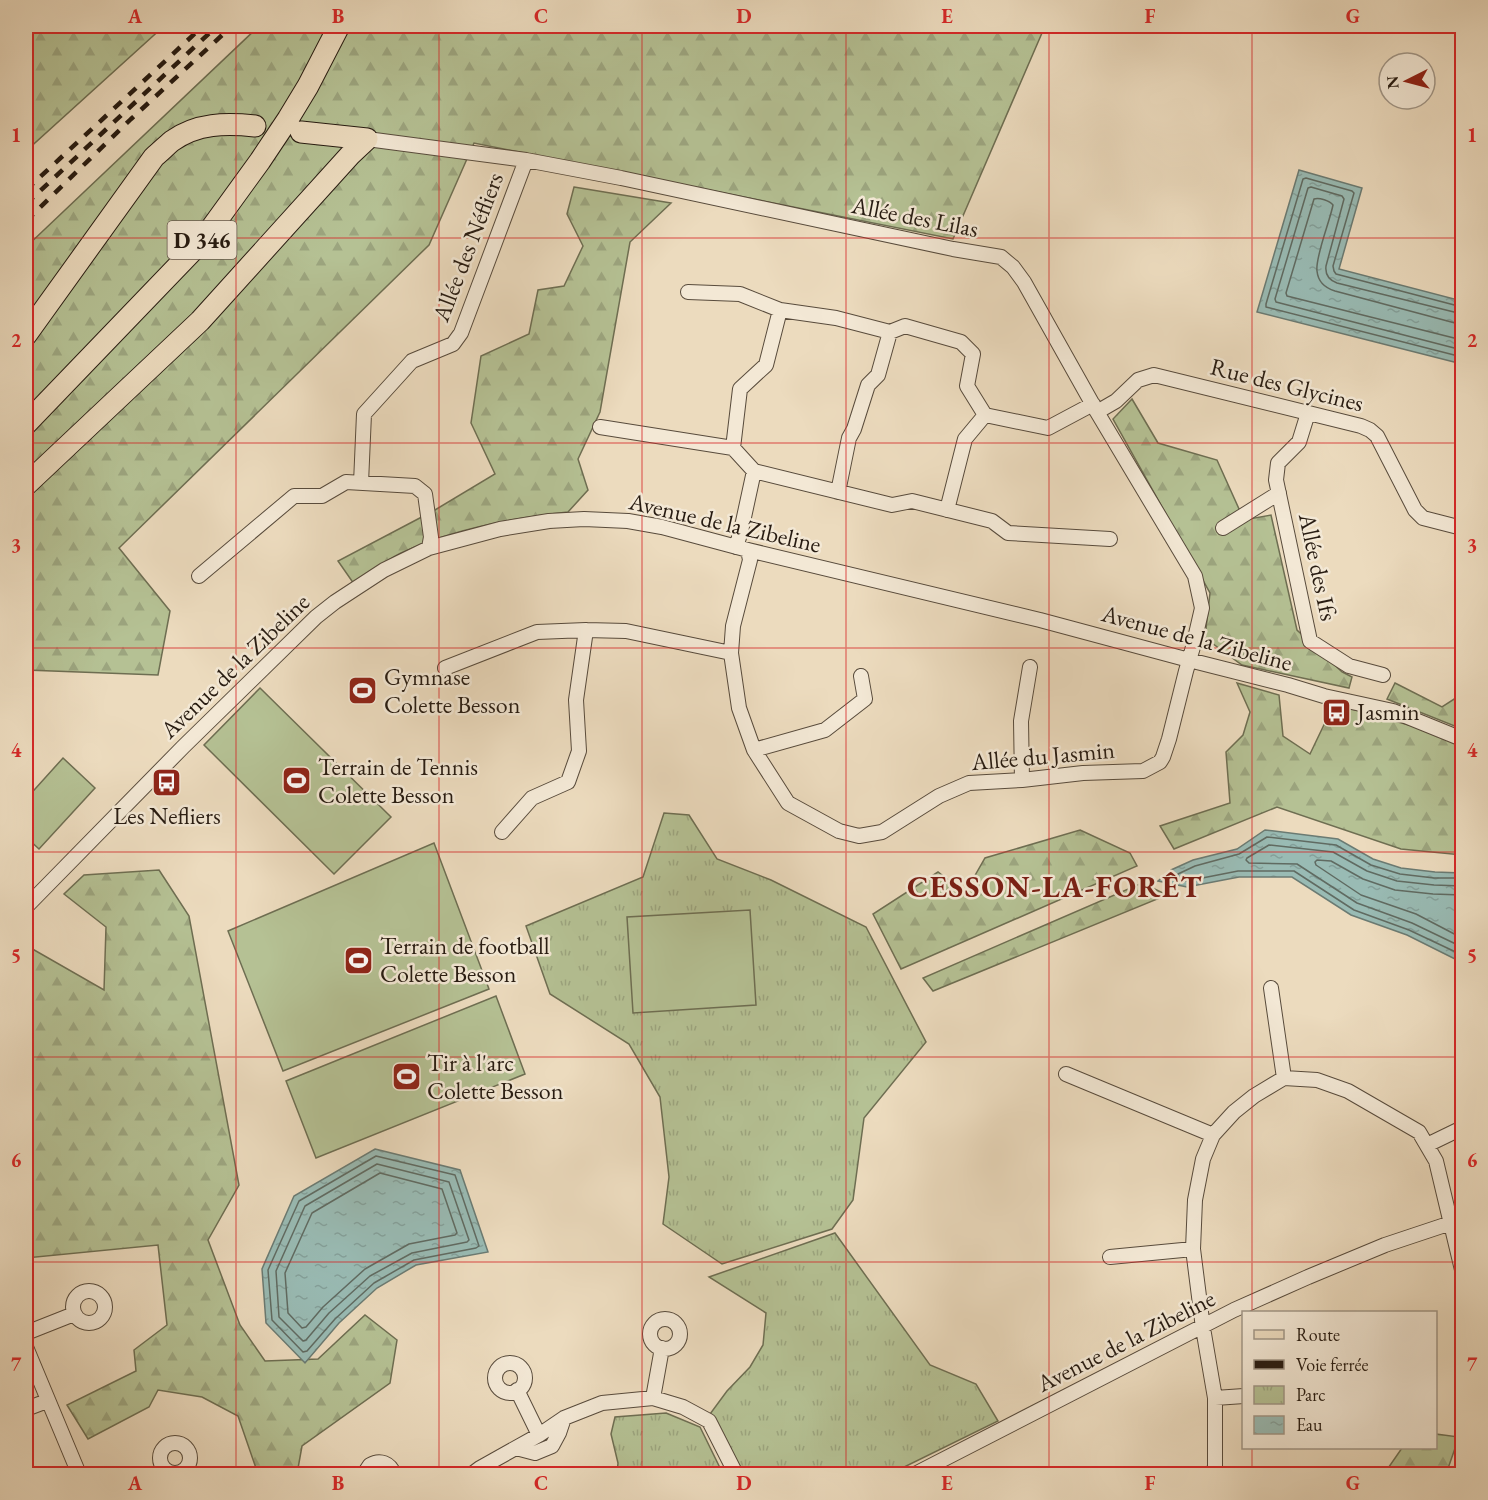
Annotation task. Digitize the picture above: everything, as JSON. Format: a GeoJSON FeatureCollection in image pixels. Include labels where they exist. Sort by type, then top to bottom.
{"type":"FeatureCollection","features":[{"type":"Feature","properties":{"kind":"main road","name":"D 346"},"geometry":{"type":"LineString","coordinates":[[26,424],[201,241],[260,162],[288,119],[339,26]]}},
{"type":"Feature","properties":{"kind":"main road"},"geometry":{"type":"LineString","coordinates":[[26,335],[154,157],[172,141],[204,127],[222,124],[255,126]]}},
{"type":"Feature","properties":{"kind":"main road"},"geometry":{"type":"LineString","coordinates":[[301,132],[367,139]]}},
{"type":"Feature","properties":{"kind":"main road"},"geometry":{"type":"LineString","coordinates":[[26,485],[200,321],[367,139]]}},
{"type":"Feature","properties":{"kind":"street","name":"Allée des Lilas"},"geometry":{"type":"LineString","coordinates":[[367,139],[526,160],[1001,257],[1013,267],[1024,282],[1095,408],[1195,576],[1202,608],[1189,660]]}},
{"type":"Feature","properties":{"kind":"street","name":"Allée des Néfliers"},"geometry":{"type":"LineString","coordinates":[[361,483],[364,414],[412,361],[453,344],[461,333],[526,160]]}},
{"type":"Feature","properties":{"kind":"street"},"geometry":{"type":"LineString","coordinates":[[688,292],[740,294],[780,310],[836,318],[890,332],[905,326],[961,342],[973,354],[967,386],[985,415],[965,440],[947,510]]}},
{"type":"Feature","properties":{"kind":"street"},"geometry":{"type":"LineString","coordinates":[[732,448],[740,389],[766,365],[780,310]]}},
{"type":"Feature","properties":{"kind":"street"},"geometry":{"type":"LineString","coordinates":[[838,492],[849,438],[868,385],[878,375],[890,332]]}},
{"type":"Feature","properties":{"kind":"street","name":"Rue des Glycines"},"geometry":{"type":"LineString","coordinates":[[985,415],[1048,428],[1116,401],[1138,380],[1154,375],[1370,430],[1377,436],[1415,510],[1424,518],[1462,528]]}},
{"type":"Feature","properties":{"kind":"street","name":"Allée des Ifs"},"geometry":{"type":"LineString","coordinates":[[1308,413],[1299,442],[1278,463],[1276,480],[1311,640],[1349,666],[1383,675]]}},
{"type":"Feature","properties":{"kind":"street"},"geometry":{"type":"LineString","coordinates":[[600,426],[732,448],[754,471],[892,505],[912,501],[992,521],[1008,533],[1110,539]]}},
{"type":"Feature","properties":{"kind":"street","name":"Allée du Jasmin"},"geometry":{"type":"LineString","coordinates":[[754,471],[741,531],[742,549],[750,560],[733,626],[730,653],[739,708],[754,750],[788,803],[839,831],[859,836],[882,832],[939,796],[969,783],[1083,773],[1143,771],[1160,762],[1169,739],[1189,660]]}},
{"type":"Feature","properties":{"kind":"street"},"geometry":{"type":"LineString","coordinates":[[198,576],[294,496],[322,496],[346,482],[415,486],[425,494],[431,537],[429,548]]}},
{"type":"Feature","properties":{"kind":"street","name":"Allée des Ifs"},"geometry":{"type":"LineString","coordinates":[[1223,528],[1279,493]]}},
{"type":"Feature","properties":{"kind":"street","name":"Avenue de la Zibeline"},"geometry":{"type":"LineString","coordinates":[[26,907],[183,747],[316,617],[335,602],[384,570],[429,548],[500,529],[549,521],[584,519],[628,521],[662,527],[742,549],[1040,620],[1324,696],[1393,711],[1462,739]]}},
{"type":"Feature","properties":{"kind":"street"},"geometry":{"type":"LineString","coordinates":[[502,832],[532,798],[568,782],[579,751],[576,700],[586,630]]}},
{"type":"Feature","properties":{"kind":"street"},"geometry":{"type":"LineString","coordinates":[[445,668],[537,632],[626,631],[730,653]]}},
{"type":"Feature","properties":{"kind":"street"},"geometry":{"type":"LineString","coordinates":[[1022,780],[1021,721],[1030,667]]}},
{"type":"Feature","properties":{"kind":"street"},"geometry":{"type":"LineString","coordinates":[[754,750],[825,730],[865,699],[861,675]]}},
{"type":"Feature","properties":{"kind":"street"},"geometry":{"type":"LineString","coordinates":[[1271,988],[1284,1078]]}},
{"type":"Feature","properties":{"kind":"street"},"geometry":{"type":"LineString","coordinates":[[1066,1074],[1213,1135]]}},
{"type":"Feature","properties":{"kind":"street"},"geometry":{"type":"LineString","coordinates":[[1213,1474],[1215,1398],[1193,1249],[1195,1200],[1203,1159],[1213,1135],[1234,1112],[1254,1096],[1284,1078],[1317,1080],[1348,1091],[1419,1132],[1436,1161],[1457,1222],[1462,1270]]}},
{"type":"Feature","properties":{"kind":"street"},"geometry":{"type":"LineString","coordinates":[[1427,1145],[1462,1128]]}},
{"type":"Feature","properties":{"kind":"street","name":"Avenue de la Zibeline"},"geometry":{"type":"LineString","coordinates":[[915,1474],[1203,1328],[1234,1310],[1385,1245],[1457,1222]]}},
{"type":"Feature","properties":{"kind":"street"},"geometry":{"type":"LineString","coordinates":[[1110,1257],[1193,1249]]}},
{"type":"Feature","properties":{"kind":"street"},"geometry":{"type":"LineString","coordinates":[[26,1333],[74,1314]]}},
{"type":"Feature","properties":{"kind":"street"},"geometry":{"type":"LineString","coordinates":[[26,1347],[79,1474]]}},
{"type":"Feature","properties":{"kind":"street"},"geometry":{"type":"LineString","coordinates":[[653,1398],[662,1348]]}},
{"type":"Feature","properties":{"kind":"street"},"geometry":{"type":"LineString","coordinates":[[518,1390],[539,1435]]}},
{"type":"Feature","properties":{"kind":"street"},"geometry":{"type":"LineString","coordinates":[[1215,1398],[1242,1396]]}},
{"type":"Feature","properties":{"kind":"street"},"geometry":{"type":"LineString","coordinates":[[472,1474],[564,1418],[602,1403],[653,1398],[683,1407],[709,1421],[736,1474]]}},
{"type":"Feature","properties":{"kind":"street"},"geometry":{"type":"LineString","coordinates":[[26,1409],[47,1401]]}},
{"type":"Feature","properties":{"kind":"street"},"geometry":{"type":"LineString","coordinates":[[516,1448],[535,1453],[552,1446],[564,1418]]}},
{"type":"Feature","properties":{"kind":"street"},"geometry":{"type":"LineString","coordinates":[[364,1474],[370,1465],[379,1461],[388,1464],[394,1474]]}},
{"type":"Feature","properties":{"kind":"green space"},"geometry":{"type":"Polygon","coordinates":[[[26,26],[164,26],[26,151],[26,26]]]}},
{"type":"Feature","properties":{"kind":"green space"},"geometry":{"type":"Polygon","coordinates":[[[259,26],[1045,26],[953,239],[474,143],[429,245],[119,548],[170,611],[158,675],[26,670],[26,247],[259,26]]]}},
{"type":"Feature","properties":{"kind":"green space"},"geometry":{"type":"Polygon","coordinates":[[[574,187],[671,203],[630,242],[600,412],[578,459],[588,490],[568,512],[504,521],[441,537],[401,553],[354,584],[338,561],[435,510],[495,474],[471,423],[481,356],[529,334],[538,290],[564,286],[583,246],[567,214],[574,187]]]}},
{"type":"Feature","properties":{"kind":"green space"},"geometry":{"type":"Polygon","coordinates":[[[1132,399],[1158,443],[1217,460],[1244,520],[1271,515],[1297,630],[1342,672],[1352,677],[1349,688],[1242,665],[1205,638],[1210,593],[1113,419],[1132,399]]]}},
{"type":"Feature","properties":{"kind":"green space"},"geometry":{"type":"Polygon","coordinates":[[[1237,683],[1279,695],[1283,736],[1310,754],[1334,704],[1462,742],[1462,855],[1401,849],[1277,807],[1174,849],[1160,826],[1230,803],[1226,752],[1243,735],[1250,712],[1237,683]]]}},
{"type":"Feature","properties":{"kind":"green space"},"geometry":{"type":"Polygon","coordinates":[[[1395,683],[1442,707],[1462,694],[1462,729],[1387,699],[1395,683]]]}},
{"type":"Feature","properties":{"kind":"green space","name":"Terrain de Tennis Colette Besson"},"geometry":{"type":"Polygon","coordinates":[[[260,688],[391,817],[334,874],[204,745],[260,688]]]}},
{"type":"Feature","properties":{"kind":"green space"},"geometry":{"type":"Polygon","coordinates":[[[63,758],[95,788],[39,849],[26,837],[26,799],[63,758]]]}},
{"type":"Feature","properties":{"kind":"green space"},"geometry":{"type":"Polygon","coordinates":[[[664,813],[689,815],[717,859],[771,880],[866,927],[926,1042],[864,1118],[853,1200],[832,1229],[722,1264],[663,1224],[669,1177],[660,1097],[629,1044],[550,994],[526,926],[643,877],[664,813]]]}},
{"type":"Feature","properties":{"kind":"green space"},"geometry":{"type":"Polygon","coordinates":[[[1080,830],[1130,853],[1137,866],[901,969],[873,914],[938,872],[965,893],[985,858],[1080,830]]]}},
{"type":"Feature","properties":{"kind":"green space","name":"Terrain de football Colette Besson"},"geometry":{"type":"Polygon","coordinates":[[[434,843],[489,989],[283,1071],[228,931],[434,843]]]}},
{"type":"Feature","properties":{"kind":"green space"},"geometry":{"type":"Polygon","coordinates":[[[159,870],[189,916],[239,1185],[208,1240],[240,1325],[265,1361],[318,1359],[365,1315],[397,1340],[390,1383],[302,1446],[297,1474],[258,1474],[238,1416],[202,1397],[158,1390],[149,1407],[88,1439],[67,1405],[136,1371],[134,1350],[167,1325],[158,1245],[26,1258],[26,950],[29,947],[104,990],[106,927],[64,894],[84,875],[159,870]]]}},
{"type":"Feature","properties":{"kind":"green space"},"geometry":{"type":"Polygon","coordinates":[[[1142,883],[1167,895],[933,991],[923,978],[1142,883]]]}},
{"type":"Feature","properties":{"kind":"green space"},"geometry":{"type":"Polygon","coordinates":[[[750,910],[756,1005],[633,1013],[627,917],[750,910]]]}},
{"type":"Feature","properties":{"kind":"green space","name":"Tir à l'arc Colette Besson"},"geometry":{"type":"Polygon","coordinates":[[[496,996],[525,1074],[316,1158],[286,1081],[496,996]]]}},
{"type":"Feature","properties":{"kind":"green space"},"geometry":{"type":"Polygon","coordinates":[[[835,1233],[930,1365],[976,1384],[998,1421],[890,1474],[741,1474],[710,1414],[727,1391],[750,1367],[763,1345],[766,1313],[709,1277],[835,1233]]]}},
{"type":"Feature","properties":{"kind":"green space"},"geometry":{"type":"Polygon","coordinates":[[[666,1413],[700,1427],[723,1474],[617,1474],[618,1463],[611,1434],[615,1417],[666,1413]]]}},
{"type":"Feature","properties":{"kind":"green space"},"geometry":{"type":"Polygon","coordinates":[[[1437,1434],[1459,1437],[1446,1474],[1384,1474],[1401,1449],[1437,1449],[1437,1434]]]}},
{"type":"Feature","properties":{"kind":"water"},"geometry":{"type":"Polygon","coordinates":[[[1299,170],[1362,188],[1339,269],[1462,301],[1462,364],[1257,312],[1299,170]]]}},
{"type":"Feature","properties":{"kind":"water"},"geometry":{"type":"Polygon","coordinates":[[[1265,830],[1338,839],[1373,859],[1401,868],[1462,873],[1462,961],[1407,935],[1351,915],[1292,877],[1239,877],[1187,887],[1158,881],[1171,870],[1193,860],[1237,849],[1265,830]]]}},
{"type":"Feature","properties":{"kind":"water"},"geometry":{"type":"Polygon","coordinates":[[[375,1149],[460,1170],[488,1252],[416,1265],[377,1288],[339,1323],[305,1363],[266,1323],[262,1269],[294,1196],[375,1149]]]}},
{"type":"Feature","properties":{"kind":"railway"},"geometry":{"type":"LineString","coordinates":[[26,190],[203,26]]}},
{"type":"Feature","properties":{"kind":"railway"},"geometry":{"type":"LineString","coordinates":[[26,204],[217,26]]}},
{"type":"Feature","properties":{"kind":"railway"},"geometry":{"type":"LineString","coordinates":[[26,221],[131,119],[232,26]]}},
{"type":"Feature","properties":{"kind":"place","name":"Gymnase Colette Besson"},"geometry":{"type":"Point","coordinates":[363,691]}},
{"type":"Feature","properties":{"kind":"place","name":"Jasmin"},"geometry":{"type":"Point","coordinates":[1336,712]}},
{"type":"Feature","properties":{"kind":"place","name":"Terrain de Tennis Colette Besson"},"geometry":{"type":"Point","coordinates":[297,781]}},
{"type":"Feature","properties":{"kind":"place","name":"Les Nefliers"},"geometry":{"type":"Point","coordinates":[167,783]}},
{"type":"Feature","properties":{"kind":"place","name":"Terrain de football Colette Besson"},"geometry":{"type":"Point","coordinates":[359,960]}},
{"type":"Feature","properties":{"kind":"place","name":"Tir à l'arc Colette Besson"},"geometry":{"type":"Point","coordinates":[406,1077]}},
{"type":"Feature","properties":{"kind":"district","name":"CESSON-LA-FORÊT"},"geometry":{"type":"Point","coordinates":[1055,887]}}]}
